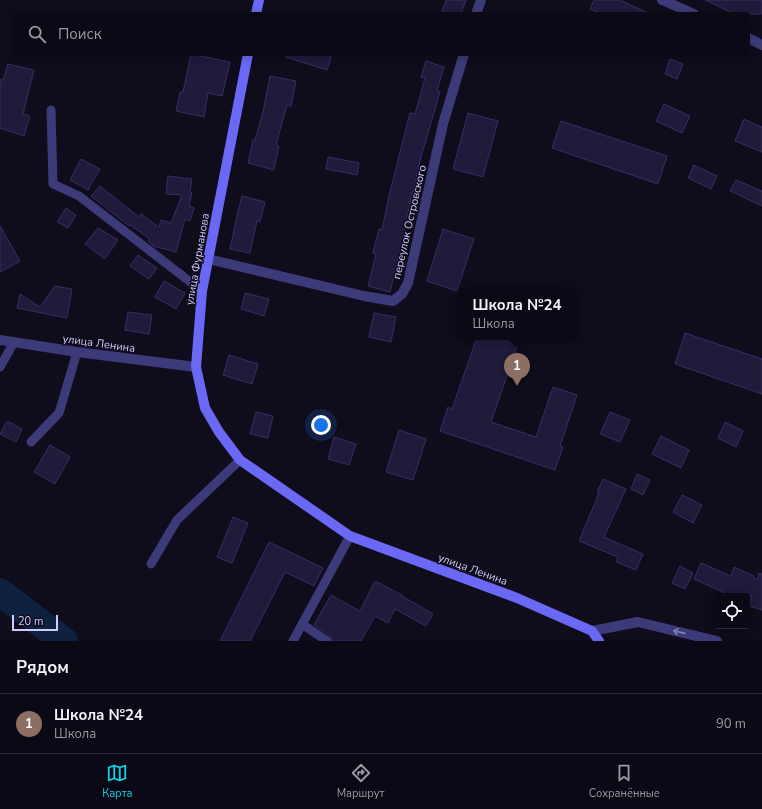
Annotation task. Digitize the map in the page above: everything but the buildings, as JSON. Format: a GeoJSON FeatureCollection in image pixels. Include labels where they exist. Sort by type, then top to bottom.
{"type":"FeatureCollection","features":[{"type":"Feature","properties":{"kind":"main road"},"geometry":{"type":"LineString","coordinates":[[256,12],[259,0]]}},
{"type":"Feature","properties":{"kind":"main road","name":"улица Фурманова"},"geometry":{"type":"LineString","coordinates":[[240,460],[219,432],[206,408],[196,367],[202,291],[248,56]]}},
{"type":"Feature","properties":{"kind":"main road","name":"улица Ленина"},"geometry":{"type":"LineString","coordinates":[[240,460],[350,536],[517,598],[592,631]]}},
{"type":"Feature","properties":{"kind":"main road"},"geometry":{"type":"LineString","coordinates":[[592,631],[599,641]]}},
{"type":"Feature","properties":{"kind":"street"},"geometry":{"type":"LineString","coordinates":[[477,12],[480,0]]}},
{"type":"Feature","properties":{"kind":"street"},"geometry":{"type":"LineString","coordinates":[[662,0],[689,12]]}},
{"type":"Feature","properties":{"kind":"street"},"geometry":{"type":"LineString","coordinates":[[750,39],[762,45]]}},
{"type":"Feature","properties":{"kind":"street","name":"переулок Островского"},"geometry":{"type":"LineString","coordinates":[[208,259],[364,296],[393,301],[402,294],[408,283],[443,124],[463,56]]}},
{"type":"Feature","properties":{"kind":"street","name":"улица Ленина"},"geometry":{"type":"LineString","coordinates":[[0,340],[77,352],[196,367]]}},
{"type":"Feature","properties":{"kind":"street"},"geometry":{"type":"LineString","coordinates":[[592,631],[638,622],[717,641]]}},
{"type":"Feature","properties":{"kind":"lane"},"geometry":{"type":"LineString","coordinates":[[52,110],[53,184],[79,196],[202,291]]}},
{"type":"Feature","properties":{"kind":"lane"},"geometry":{"type":"LineString","coordinates":[[0,366],[14,342]]}},
{"type":"Feature","properties":{"kind":"lane"},"geometry":{"type":"LineString","coordinates":[[31,442],[59,413],[77,352]]}},
{"type":"Feature","properties":{"kind":"lane"},"geometry":{"type":"LineString","coordinates":[[152,564],[177,520],[240,460]]}},
{"type":"Feature","properties":{"kind":"lane"},"geometry":{"type":"LineString","coordinates":[[293,641],[350,536]]}},
{"type":"Feature","properties":{"kind":"lane"},"geometry":{"type":"LineString","coordinates":[[302,624],[328,641]]}},
{"type":"Feature","properties":{"kind":"waterway"},"geometry":{"type":"LineString","coordinates":[[0,592],[64,641]]}},
{"type":"Feature","properties":{"kind":"place","name":"Школа №24"},"geometry":{"type":"Point","coordinates":[517,386]}}]}
